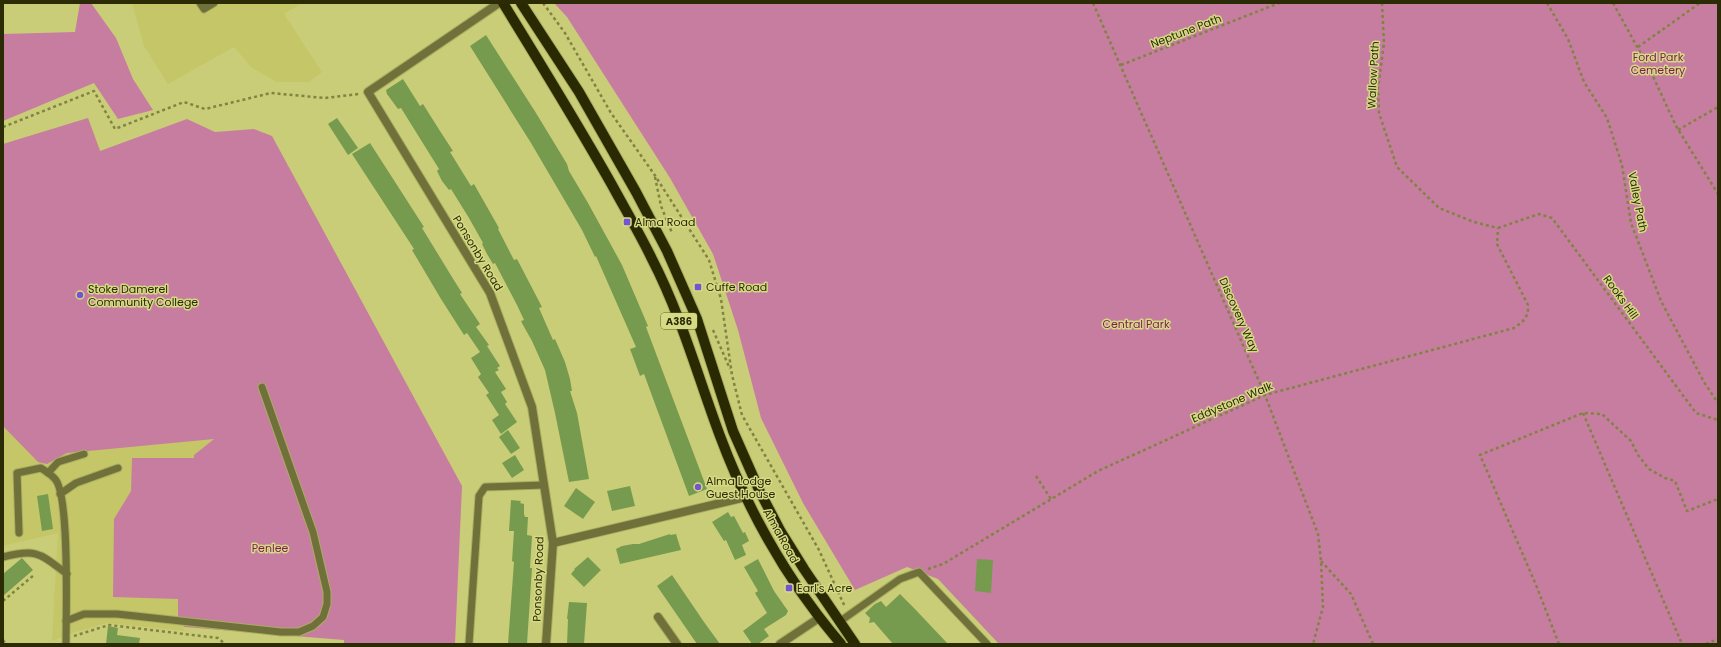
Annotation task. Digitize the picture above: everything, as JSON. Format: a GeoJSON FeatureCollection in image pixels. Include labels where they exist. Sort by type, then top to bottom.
{"type":"FeatureCollection","features":[{"type":"Feature","properties":{"kind":"main road","name":"Alma Road"},"geometry":{"type":"LineString","coordinates":[[503,3],[566,103],[653,259],[682,327],[721,438],[746,497],[768,540],[819,618],[840,644]]}},
{"type":"Feature","properties":{"kind":"main road","name":"Alma Road"},"geometry":{"type":"LineString","coordinates":[[521,3],[579,92],[668,251],[697,319],[733,431],[760,492],[781,532],[839,622],[855,644]]}},
{"type":"Feature","properties":{"kind":"street"},"geometry":{"type":"LineString","coordinates":[[368,92],[498,3]]}},
{"type":"Feature","properties":{"kind":"street","name":"Ponsonby Road"},"geometry":{"type":"LineString","coordinates":[[368,92],[490,293],[532,407],[553,543],[546,644]]}},
{"type":"Feature","properties":{"kind":"street"},"geometry":{"type":"LineString","coordinates":[[553,543],[746,497]]}},
{"type":"Feature","properties":{"kind":"street"},"geometry":{"type":"LineString","coordinates":[[658,617],[677,644]]}},
{"type":"Feature","properties":{"kind":"street"},"geometry":{"type":"LineString","coordinates":[[780,644],[819,618]]}},
{"type":"Feature","properties":{"kind":"lane"},"geometry":{"type":"LineString","coordinates":[[200,3],[204,9],[214,3]]}},
{"type":"Feature","properties":{"kind":"lane"},"geometry":{"type":"LineString","coordinates":[[66,621],[84,614],[117,614],[281,632],[299,632],[313,626],[322,617],[327,604],[326,592],[313,532],[262,387]]}},
{"type":"Feature","properties":{"kind":"lane"},"geometry":{"type":"LineString","coordinates":[[48,473],[58,462],[84,454]]}},
{"type":"Feature","properties":{"kind":"lane"},"geometry":{"type":"LineString","coordinates":[[19,533],[17,473],[41,468],[56,480],[62,501],[67,574],[66,641]]}},
{"type":"Feature","properties":{"kind":"lane"},"geometry":{"type":"LineString","coordinates":[[60,494],[76,483],[118,468]]}},
{"type":"Feature","properties":{"kind":"lane"},"geometry":{"type":"LineString","coordinates":[[469,644],[479,496],[484,487],[544,486]]}},
{"type":"Feature","properties":{"kind":"lane"},"geometry":{"type":"LineString","coordinates":[[3,557],[30,552],[39,554],[67,574]]}},
{"type":"Feature","properties":{"kind":"lane"},"geometry":{"type":"LineString","coordinates":[[839,622],[900,579],[919,572],[987,644]]}},
{"type":"Feature","properties":{"kind":"path"},"geometry":{"type":"LineString","coordinates":[[543,3],[565,33],[611,113],[654,174],[709,260],[721,299],[732,375],[742,414],[819,550],[849,615]]}},
{"type":"Feature","properties":{"kind":"path","name":"Discovery Way"},"geometry":{"type":"LineString","coordinates":[[1093,3],[1265,395],[1318,534],[1322,561],[1323,607],[1313,644]]}},
{"type":"Feature","properties":{"kind":"path","name":"Neptune Path"},"geometry":{"type":"LineString","coordinates":[[1121,65],[1279,3]]}},
{"type":"Feature","properties":{"kind":"path","name":"Wallow Path"},"geometry":{"type":"LineString","coordinates":[[1382,3],[1384,43],[1378,89],[1379,113],[1397,167],[1439,208],[1474,222],[1498,228]]}},
{"type":"Feature","properties":{"kind":"path","name":"Valley Path"},"geometry":{"type":"LineString","coordinates":[[1547,3],[1568,39],[1584,82],[1607,118],[1622,165],[1631,223],[1661,301],[1704,382],[1718,403]]}},
{"type":"Feature","properties":{"kind":"path"},"geometry":{"type":"LineString","coordinates":[[1613,3],[1652,72],[1678,130],[1718,194]]}},
{"type":"Feature","properties":{"kind":"path"},"geometry":{"type":"LineString","coordinates":[[1638,48],[1700,3]]}},
{"type":"Feature","properties":{"kind":"path"},"geometry":{"type":"LineString","coordinates":[[3,127],[94,91],[115,129],[184,102],[205,109],[271,93],[325,98],[368,92]]}},
{"type":"Feature","properties":{"kind":"path"},"geometry":{"type":"LineString","coordinates":[[1678,130],[1718,107]]}},
{"type":"Feature","properties":{"kind":"path","name":"Rooks Hill"},"geometry":{"type":"LineString","coordinates":[[1498,228],[1539,214],[1552,218],[1696,413],[1718,420]]}},
{"type":"Feature","properties":{"kind":"path","name":"Eddystone Walk"},"geometry":{"type":"LineString","coordinates":[[919,572],[943,564],[1098,471],[1265,395],[1514,328],[1524,322],[1529,312],[1528,305],[1497,244],[1498,228]]}},
{"type":"Feature","properties":{"kind":"path"},"geometry":{"type":"LineString","coordinates":[[1559,644],[1536,585],[1480,455],[1583,413],[1602,414],[1631,441],[1638,455],[1649,469],[1665,478],[1675,481],[1687,511],[1718,499]]}},
{"type":"Feature","properties":{"kind":"path"},"geometry":{"type":"LineString","coordinates":[[1583,413],[1682,644]]}},
{"type":"Feature","properties":{"kind":"path"},"geometry":{"type":"LineString","coordinates":[[1036,476],[1051,499]]}},
{"type":"Feature","properties":{"kind":"path"},"geometry":{"type":"LineString","coordinates":[[1322,561],[1351,594],[1373,644]]}},
{"type":"Feature","properties":{"kind":"path"},"geometry":{"type":"LineString","coordinates":[[3,601],[34,575]]}},
{"type":"Feature","properties":{"kind":"path"},"geometry":{"type":"LineString","coordinates":[[66,641],[109,625],[218,638],[225,644]]}},
{"type":"Feature","properties":{"kind":"path"},"geometry":{"type":"LineString","coordinates":[[1706,644],[1718,639]]}},
{"type":"Feature","properties":{"kind":"path"},"geometry":{"type":"LineString","coordinates":[[3,640],[6,644]]}},
{"type":"Feature","properties":{"kind":"shaded area"},"geometry":{"type":"Polygon","coordinates":[[[132,3],[302,3],[284,14],[322,72],[309,82],[277,82],[252,68],[234,47],[168,84],[144,46],[132,3]]]}},
{"type":"Feature","properties":{"kind":"shaded area","name":"Stoke Damerel Community College"},"geometry":{"type":"Polygon","coordinates":[[[88,118],[214,439],[194,455],[194,511],[178,540],[178,618],[185,631],[107,623],[75,632],[52,641],[58,533],[3,546],[3,144],[88,118]]]}},
{"type":"Feature","properties":{"kind":"green space"},"geometry":{"type":"Polygon","coordinates":[[[80,3],[91,3],[116,38],[133,79],[153,110],[118,119],[94,83],[3,121],[3,34],[75,32],[80,3]]]}},
{"type":"Feature","properties":{"kind":"green space","name":"Central Park"},"geometry":{"type":"Polygon","coordinates":[[[554,3],[1718,3],[1718,644],[999,644],[938,579],[907,567],[855,590],[803,503],[761,418],[738,330],[713,254],[670,178],[567,17],[554,3]]]}},
{"type":"Feature","properties":{"kind":"green space","name":"Penlee"},"geometry":{"type":"Polygon","coordinates":[[[88,118],[100,151],[187,119],[215,132],[254,129],[272,136],[462,486],[455,644],[344,644],[344,640],[184,627],[178,618],[178,599],[113,597],[114,519],[131,491],[132,458],[194,458],[194,455],[214,439],[67,453],[47,464],[38,462],[3,426],[3,144],[88,118]]]}},
{"type":"Feature","properties":{"kind":"building"},"geometry":{"type":"Polygon","coordinates":[[[486,35],[567,164],[569,171],[622,265],[648,326],[646,327],[707,489],[689,496],[644,374],[640,376],[630,349],[636,347],[596,256],[595,257],[582,230],[531,143],[470,46],[486,35]]]}},
{"type":"Feature","properties":{"kind":"building"},"geometry":{"type":"Polygon","coordinates":[[[403,79],[420,106],[423,104],[453,151],[450,152],[471,186],[474,184],[499,228],[498,229],[514,260],[517,259],[542,307],[539,308],[553,340],[555,339],[565,362],[570,379],[572,391],[570,391],[577,413],[589,479],[569,482],[545,370],[521,321],[524,320],[517,305],[495,263],[493,264],[487,254],[482,244],[483,243],[469,218],[451,189],[449,190],[442,181],[437,171],[439,169],[401,108],[398,109],[387,94],[386,90],[403,79]]]}},
{"type":"Feature","properties":{"kind":"building"},"geometry":{"type":"Polygon","coordinates":[[[337,118],[358,148],[348,155],[328,124],[337,118]]]}},
{"type":"Feature","properties":{"kind":"building"},"geometry":{"type":"Polygon","coordinates":[[[370,143],[424,227],[422,228],[462,293],[460,294],[480,324],[476,327],[489,345],[487,346],[500,366],[497,368],[499,370],[495,372],[506,389],[501,392],[507,402],[505,404],[517,422],[501,434],[492,420],[499,415],[486,395],[489,393],[478,377],[481,374],[471,358],[480,352],[467,333],[464,335],[412,250],[414,249],[352,154],[370,143]]]}},
{"type":"Feature","properties":{"kind":"building"},"geometry":{"type":"Polygon","coordinates":[[[508,430],[520,448],[511,454],[499,437],[508,430]]]}},
{"type":"Feature","properties":{"kind":"building"},"geometry":{"type":"Polygon","coordinates":[[[515,455],[524,470],[512,478],[502,463],[515,455]]]}},
{"type":"Feature","properties":{"kind":"building"},"geometry":{"type":"Polygon","coordinates":[[[630,486],[635,506],[612,511],[607,491],[630,486]]]}},
{"type":"Feature","properties":{"kind":"building"},"geometry":{"type":"Polygon","coordinates":[[[576,488],[595,502],[583,519],[564,506],[576,488]]]}},
{"type":"Feature","properties":{"kind":"building"},"geometry":{"type":"Polygon","coordinates":[[[48,494],[53,529],[42,531],[37,496],[48,494]]]}},
{"type":"Feature","properties":{"kind":"building"},"geometry":{"type":"Polygon","coordinates":[[[511,500],[521,501],[520,503],[524,504],[524,514],[525,517],[528,517],[527,535],[532,536],[530,568],[532,568],[527,644],[508,644],[514,562],[512,561],[514,531],[509,531],[511,500]]]}},
{"type":"Feature","properties":{"kind":"building"},"geometry":{"type":"Polygon","coordinates":[[[728,512],[731,517],[734,516],[743,533],[745,532],[749,541],[742,545],[746,555],[735,560],[726,540],[724,541],[712,522],[728,512]]]}},
{"type":"Feature","properties":{"kind":"building"},"geometry":{"type":"Polygon","coordinates":[[[670,534],[676,534],[681,550],[620,564],[616,549],[622,546],[639,544],[670,534]]]}},
{"type":"Feature","properties":{"kind":"building"},"geometry":{"type":"Polygon","coordinates":[[[588,557],[601,570],[584,587],[571,574],[574,569],[588,557]]]}},
{"type":"Feature","properties":{"kind":"building"},"geometry":{"type":"Polygon","coordinates":[[[22,558],[33,570],[3,596],[3,574],[22,558]]]}},
{"type":"Feature","properties":{"kind":"building"},"geometry":{"type":"Polygon","coordinates":[[[758,559],[774,591],[788,611],[786,615],[764,629],[769,636],[758,644],[752,644],[743,631],[767,613],[755,593],[758,591],[744,567],[758,559]]]}},
{"type":"Feature","properties":{"kind":"building"},"geometry":{"type":"Polygon","coordinates":[[[977,559],[993,560],[991,593],[975,591],[977,559]]]}},
{"type":"Feature","properties":{"kind":"building"},"geometry":{"type":"Polygon","coordinates":[[[672,575],[720,644],[697,644],[657,586],[672,575]]]}},
{"type":"Feature","properties":{"kind":"building"},"geometry":{"type":"Polygon","coordinates":[[[900,594],[948,644],[893,644],[874,622],[869,623],[870,618],[865,613],[881,601],[886,607],[900,594]]]}},
{"type":"Feature","properties":{"kind":"building"},"geometry":{"type":"Polygon","coordinates":[[[569,602],[587,603],[584,644],[567,644],[569,602]]]}},
{"type":"Feature","properties":{"kind":"building"},"geometry":{"type":"Polygon","coordinates":[[[108,626],[118,628],[117,635],[140,638],[139,644],[106,644],[108,626]]]}},
{"type":"Feature","properties":{"kind":"place","name":"Alma Road"},"geometry":{"type":"Point","coordinates":[627,222]}},
{"type":"Feature","properties":{"kind":"place","name":"Cuffe Road"},"geometry":{"type":"Point","coordinates":[698,287]}},
{"type":"Feature","properties":{"kind":"place","name":"Stoke Damerel Community College"},"geometry":{"type":"Point","coordinates":[80,295]}},
{"type":"Feature","properties":{"kind":"place","name":"Alma Lodge Guest House"},"geometry":{"type":"Point","coordinates":[698,487]}},
{"type":"Feature","properties":{"kind":"place","name":"Earl's Acre"},"geometry":{"type":"Point","coordinates":[789,588]}},
{"type":"Feature","properties":{"kind":"park label","name":"Ford Park Cemetery"},"geometry":{"type":"Point","coordinates":[1658,63]}}]}
